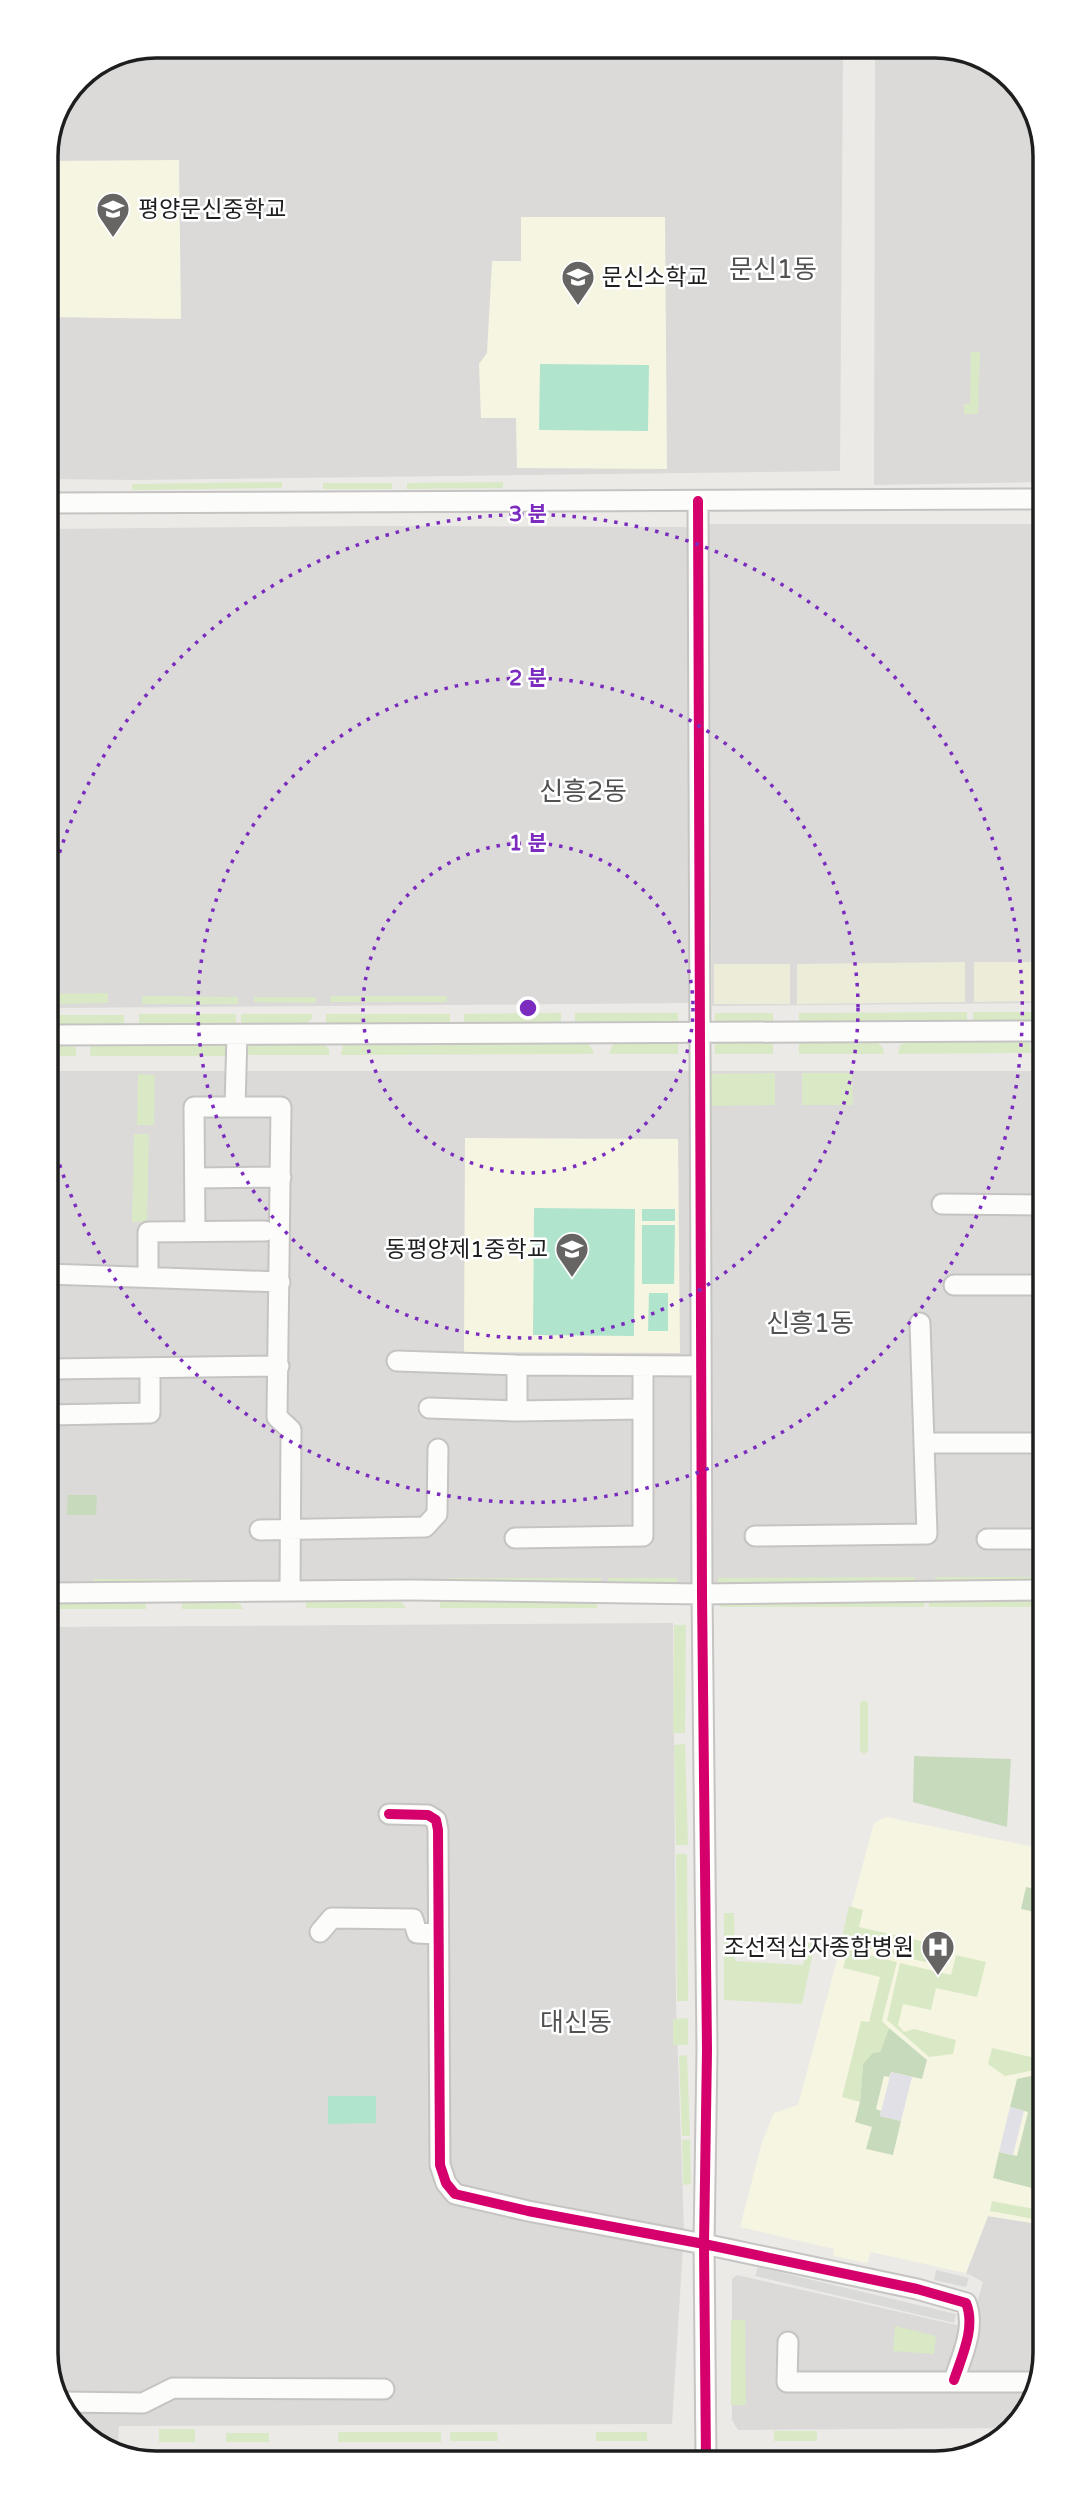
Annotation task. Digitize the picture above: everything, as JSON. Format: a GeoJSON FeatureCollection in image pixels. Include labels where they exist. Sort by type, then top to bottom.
{"type":"FeatureCollection","features":[{"type":"Feature","properties":{"kind":"street"},"geometry":{"type":"LineString","coordinates":[[58,503],[1033,499]]}},
{"type":"Feature","properties":{"kind":"street"},"geometry":{"type":"LineString","coordinates":[[698,501],[706,2451]]}},
{"type":"Feature","properties":{"kind":"street"},"geometry":{"type":"LineString","coordinates":[[58,1035],[1033,1031]]}},
{"type":"Feature","properties":{"kind":"street"},"geometry":{"type":"LineString","coordinates":[[235,1107],[237,1035]]}},
{"type":"Feature","properties":{"kind":"street"},"geometry":{"type":"LineString","coordinates":[[195,1231],[194,1107],[281,1107],[277,1417],[291,1430],[290,1591]]}},
{"type":"Feature","properties":{"kind":"street"},"geometry":{"type":"LineString","coordinates":[[195,1178],[281,1177]]}},
{"type":"Feature","properties":{"kind":"street"},"geometry":{"type":"LineString","coordinates":[[942,1204],[1033,1205]]}},
{"type":"Feature","properties":{"kind":"street"},"geometry":{"type":"LineString","coordinates":[[148,1276],[148,1232],[265,1231]]}},
{"type":"Feature","properties":{"kind":"street"},"geometry":{"type":"LineString","coordinates":[[58,1274],[280,1282]]}},
{"type":"Feature","properties":{"kind":"street"},"geometry":{"type":"LineString","coordinates":[[954,1284],[1033,1285]]}},
{"type":"Feature","properties":{"kind":"street"},"geometry":{"type":"LineString","coordinates":[[755,1536],[927,1534],[920,1323]]}},
{"type":"Feature","properties":{"kind":"street"},"geometry":{"type":"LineString","coordinates":[[397,1361],[517,1366],[701,1366]]}},
{"type":"Feature","properties":{"kind":"street"},"geometry":{"type":"LineString","coordinates":[[58,1369],[279,1366]]}},
{"type":"Feature","properties":{"kind":"street"},"geometry":{"type":"LineString","coordinates":[[517,1366],[517,1411]]}},
{"type":"Feature","properties":{"kind":"street"},"geometry":{"type":"LineString","coordinates":[[514,1538],[643,1536],[643,1366]]}},
{"type":"Feature","properties":{"kind":"street"},"geometry":{"type":"LineString","coordinates":[[58,1415],[150,1413],[150,1368]]}},
{"type":"Feature","properties":{"kind":"street"},"geometry":{"type":"LineString","coordinates":[[429,1408],[517,1411],[642,1409]]}},
{"type":"Feature","properties":{"kind":"street"},"geometry":{"type":"LineString","coordinates":[[925,1443],[1033,1443]]}},
{"type":"Feature","properties":{"kind":"street"},"geometry":{"type":"LineString","coordinates":[[260,1530],[425,1527],[437,1514],[438,1449]]}},
{"type":"Feature","properties":{"kind":"street"},"geometry":{"type":"LineString","coordinates":[[987,1539],[1033,1539]]}},
{"type":"Feature","properties":{"kind":"street"},"geometry":{"type":"LineString","coordinates":[[58,1593],[410,1590],[702,1594],[1033,1590]]}},
{"type":"Feature","properties":{"kind":"street"},"geometry":{"type":"LineString","coordinates":[[389,1814],[428,1815],[436,1820],[438,1830],[440,2165],[446,2183],[455,2194],[916,2289],[966,2303],[970,2313],[967,2340],[954,2380]]}},
{"type":"Feature","properties":{"kind":"street"},"geometry":{"type":"LineString","coordinates":[[320,1933],[332,1919],[413,1919],[417,1933],[438,1934]]}},
{"type":"Feature","properties":{"kind":"street"},"geometry":{"type":"LineString","coordinates":[[788,2342],[787,2382],[1029,2382]]}},
{"type":"Feature","properties":{"kind":"street"},"geometry":{"type":"LineString","coordinates":[[71,2402],[143,2403],[173,2388],[384,2389]]}},
{"type":"Feature","properties":{"kind":"shaded area"},"geometry":{"type":"Polygon","coordinates":[[[155,58],[843,58],[840,471],[58,479],[58,149],[61,130],[78,96],[91,82],[107,71],[136,60],[155,58]]]}},
{"type":"Feature","properties":{"kind":"shaded area"},"geometry":{"type":"Polygon","coordinates":[[[875,58],[942,58],[961,61],[984,71],[1005,86],[1023,112],[1032,143],[1033,482],[874,485],[875,58]]]}},
{"type":"Feature","properties":{"kind":"shaded area","name":"평양문신중학교"},"geometry":{"type":"Polygon","coordinates":[[[179,160],[181,319],[58,317],[58,161],[179,160]]]}},
{"type":"Feature","properties":{"kind":"shaded area","name":"문신소학교"},"geometry":{"type":"Polygon","coordinates":[[[521,217],[665,217],[667,469],[517,468],[516,418],[481,418],[479,364],[487,353],[492,261],[521,261],[521,217]]]}},
{"type":"Feature","properties":{"kind":"shaded area"},"geometry":{"type":"Polygon","coordinates":[[[708,524],[1033,524],[1033,1003],[712,1006],[708,524]]]}},
{"type":"Feature","properties":{"kind":"shaded area"},"geometry":{"type":"Polygon","coordinates":[[[689,527],[691,1003],[58,1008],[58,529],[689,527]]]}},
{"type":"Feature","properties":{"kind":"shaded area"},"geometry":{"type":"Polygon","coordinates":[[[965,962],[965,1002],[797,1004],[797,964],[965,962]]]}},
{"type":"Feature","properties":{"kind":"shaded area"},"geometry":{"type":"Polygon","coordinates":[[[974,962],[1033,962],[1033,1001],[974,1002],[974,962]]]}},
{"type":"Feature","properties":{"kind":"shaded area"},"geometry":{"type":"Polygon","coordinates":[[[714,964],[790,964],[790,1004],[714,1004],[714,964]]]}},
{"type":"Feature","properties":{"kind":"shaded area"},"geometry":{"type":"Polygon","coordinates":[[[58,1071],[1033,1071],[1033,1588],[58,1586],[58,1071]]]}},
{"type":"Feature","properties":{"kind":"shaded area","name":"동평양제1중학교"},"geometry":{"type":"Polygon","coordinates":[[[465,1138],[678,1139],[680,1353],[464,1352],[465,1138]]]}},
{"type":"Feature","properties":{"kind":"shaded area"},"geometry":{"type":"Polygon","coordinates":[[[673,1623],[676,2002],[684,2230],[672,2424],[119,2426],[118,2443],[96,2431],[74,2408],[63,2385],[58,2354],[58,1627],[673,1623]]]}},
{"type":"Feature","properties":{"kind":"shaded area","name":"조선적십자종합병원"},"geometry":{"type":"Polygon","coordinates":[[[886,1817],[1033,1847],[1033,2223],[988,2216],[966,2273],[871,2252],[867,2263],[833,2256],[834,2249],[740,2227],[762,2142],[774,2113],[798,2105],[874,1823],[886,1817]]]}},
{"type":"Feature","properties":{"kind":"shaded area"},"geometry":{"type":"Polygon","coordinates":[[[891,2072],[912,2077],[901,2121],[880,2116],[891,2072]]]}},
{"type":"Feature","properties":{"kind":"shaded area"},"geometry":{"type":"Polygon","coordinates":[[[1010,2107],[1024,2111],[1013,2155],[999,2152],[1010,2107]]]}},
{"type":"Feature","properties":{"kind":"shaded area"},"geometry":{"type":"Polygon","coordinates":[[[988,2216],[1033,2223],[1031,2373],[1023,2397],[999,2428],[738,2430],[732,2420],[732,2279],[737,2275],[970,2328],[983,2282],[966,2273],[988,2216]]]}},
{"type":"Feature","properties":{"kind":"shaded area"},"geometry":{"type":"Polygon","coordinates":[[[758,2267],[956,2314],[954,2323],[755,2276],[758,2267]]]}},
{"type":"Feature","properties":{"kind":"shaded area"},"geometry":{"type":"Polygon","coordinates":[[[936,2270],[969,2278],[966,2287],[934,2280],[936,2270]]]}},
{"type":"Feature","properties":{"kind":"green space"},"geometry":{"type":"Polygon","coordinates":[[[971,352],[980,352],[978,414],[964,414],[964,404],[970,404],[971,352]]]}},
{"type":"Feature","properties":{"kind":"green space"},"geometry":{"type":"Polygon","coordinates":[[[540,364],[649,365],[648,431],[539,430],[540,364]]]}},
{"type":"Feature","properties":{"kind":"green space"},"geometry":{"type":"Polygon","coordinates":[[[282,482],[282,488],[132,490],[132,484],[282,482]]]}},
{"type":"Feature","properties":{"kind":"green space"},"geometry":{"type":"Polygon","coordinates":[[[503,482],[503,488],[407,489],[407,483],[503,482]]]}},
{"type":"Feature","properties":{"kind":"green space"},"geometry":{"type":"Polygon","coordinates":[[[323,483],[392,483],[392,489],[323,489],[323,483]]]}},
{"type":"Feature","properties":{"kind":"green space"},"geometry":{"type":"Polygon","coordinates":[[[108,993],[108,1003],[58,1004],[58,994],[108,993]]]}},
{"type":"Feature","properties":{"kind":"green space"},"geometry":{"type":"Polygon","coordinates":[[[142,996],[238,997],[238,1004],[142,1004],[142,996]]]}},
{"type":"Feature","properties":{"kind":"green space"},"geometry":{"type":"Polygon","coordinates":[[[331,996],[447,996],[447,1002],[330,1002],[331,996]]]}},
{"type":"Feature","properties":{"kind":"green space"},"geometry":{"type":"Polygon","coordinates":[[[254,997],[316,997],[316,1003],[254,1002],[254,997]]]}},
{"type":"Feature","properties":{"kind":"green space"},"geometry":{"type":"Polygon","coordinates":[[[967,1012],[967,1023],[799,1023],[799,1013],[967,1012]]]}},
{"type":"Feature","properties":{"kind":"green space"},"geometry":{"type":"Polygon","coordinates":[[[973,1012],[1033,1012],[1033,1022],[973,1023],[973,1012]]]}},
{"type":"Feature","properties":{"kind":"green space"},"geometry":{"type":"Polygon","coordinates":[[[561,1013],[561,1024],[464,1024],[464,1014],[561,1013]]]}},
{"type":"Feature","properties":{"kind":"green space"},"geometry":{"type":"Polygon","coordinates":[[[575,1013],[678,1013],[678,1024],[575,1024],[575,1013]]]}},
{"type":"Feature","properties":{"kind":"green space"},"geometry":{"type":"Polygon","coordinates":[[[715,1013],[773,1013],[773,1023],[715,1023],[715,1013]]]}},
{"type":"Feature","properties":{"kind":"green space"},"geometry":{"type":"Polygon","coordinates":[[[139,1014],[236,1014],[236,1025],[139,1025],[139,1014]]]}},
{"type":"Feature","properties":{"kind":"green space"},"geometry":{"type":"Polygon","coordinates":[[[241,1014],[312,1014],[312,1018],[305,1025],[241,1025],[241,1014]]]}},
{"type":"Feature","properties":{"kind":"green space"},"geometry":{"type":"Polygon","coordinates":[[[326,1014],[450,1014],[450,1024],[326,1025],[326,1014]]]}},
{"type":"Feature","properties":{"kind":"green space"},"geometry":{"type":"Polygon","coordinates":[[[58,1015],[124,1015],[124,1025],[58,1025],[58,1015]]]}},
{"type":"Feature","properties":{"kind":"green space"},"geometry":{"type":"Polygon","coordinates":[[[876,1041],[883,1048],[884,1054],[799,1054],[799,1042],[876,1041]]]}},
{"type":"Feature","properties":{"kind":"green space"},"geometry":{"type":"Polygon","coordinates":[[[587,1042],[593,1054],[341,1055],[343,1045],[347,1043],[587,1042]]]}},
{"type":"Feature","properties":{"kind":"green space"},"geometry":{"type":"Polygon","coordinates":[[[617,1042],[678,1042],[678,1054],[609,1054],[617,1042]]]}},
{"type":"Feature","properties":{"kind":"green space"},"geometry":{"type":"Polygon","coordinates":[[[715,1042],[773,1042],[773,1054],[715,1054],[715,1042]]]}},
{"type":"Feature","properties":{"kind":"green space"},"geometry":{"type":"Polygon","coordinates":[[[908,1042],[1030,1043],[1031,1053],[898,1054],[900,1045],[908,1042]]]}},
{"type":"Feature","properties":{"kind":"green space"},"geometry":{"type":"Polygon","coordinates":[[[230,1043],[230,1056],[90,1056],[90,1047],[93,1044],[230,1043]]]}},
{"type":"Feature","properties":{"kind":"green space"},"geometry":{"type":"Polygon","coordinates":[[[322,1043],[329,1049],[329,1055],[242,1055],[242,1044],[322,1043]]]}},
{"type":"Feature","properties":{"kind":"green space"},"geometry":{"type":"Polygon","coordinates":[[[58,1044],[72,1044],[76,1048],[76,1056],[58,1056],[58,1044]]]}},
{"type":"Feature","properties":{"kind":"green space"},"geometry":{"type":"Polygon","coordinates":[[[775,1073],[775,1105],[710,1106],[710,1074],[775,1073]]]}},
{"type":"Feature","properties":{"kind":"green space"},"geometry":{"type":"Polygon","coordinates":[[[802,1073],[852,1073],[853,1105],[802,1105],[802,1073]]]}},
{"type":"Feature","properties":{"kind":"green space"},"geometry":{"type":"Polygon","coordinates":[[[138,1074],[155,1075],[154,1125],[137,1125],[138,1074]]]}},
{"type":"Feature","properties":{"kind":"green space"},"geometry":{"type":"Polygon","coordinates":[[[134,1134],[149,1134],[147,1222],[132,1222],[134,1134]]]}},
{"type":"Feature","properties":{"kind":"green space"},"geometry":{"type":"Polygon","coordinates":[[[534,1208],[635,1209],[634,1336],[533,1335],[534,1208]]]}},
{"type":"Feature","properties":{"kind":"green space"},"geometry":{"type":"Polygon","coordinates":[[[642,1209],[675,1209],[675,1221],[642,1221],[642,1209]]]}},
{"type":"Feature","properties":{"kind":"green space"},"geometry":{"type":"Polygon","coordinates":[[[642,1225],[675,1225],[674,1284],[642,1284],[642,1225]]]}},
{"type":"Feature","properties":{"kind":"green space"},"geometry":{"type":"Polygon","coordinates":[[[649,1293],[668,1293],[668,1331],[648,1331],[649,1293]]]}},
{"type":"Feature","properties":{"kind":"green space"},"geometry":{"type":"Polygon","coordinates":[[[68,1495],[97,1495],[96,1515],[67,1515],[68,1495]]]}},
{"type":"Feature","properties":{"kind":"green space"},"geometry":{"type":"Polygon","coordinates":[[[915,1577],[915,1582],[718,1583],[718,1578],[915,1577]]]}},
{"type":"Feature","properties":{"kind":"green space"},"geometry":{"type":"Polygon","coordinates":[[[935,1577],[1033,1577],[1033,1582],[935,1582],[935,1577]]]}},
{"type":"Feature","properties":{"kind":"green space"},"geometry":{"type":"Polygon","coordinates":[[[448,1578],[601,1578],[601,1583],[448,1583],[448,1578]]]}},
{"type":"Feature","properties":{"kind":"green space"},"geometry":{"type":"Polygon","coordinates":[[[608,1578],[677,1578],[677,1583],[608,1583],[608,1578]]]}},
{"type":"Feature","properties":{"kind":"green space"},"geometry":{"type":"Polygon","coordinates":[[[94,1579],[192,1579],[190,1583],[94,1583],[94,1579]]]}},
{"type":"Feature","properties":{"kind":"green space"},"geometry":{"type":"Polygon","coordinates":[[[719,1601],[925,1601],[924,1607],[720,1607],[719,1601]]]}},
{"type":"Feature","properties":{"kind":"green space"},"geometry":{"type":"Polygon","coordinates":[[[929,1601],[1033,1601],[1033,1607],[929,1607],[929,1601]]]}},
{"type":"Feature","properties":{"kind":"green space"},"geometry":{"type":"Polygon","coordinates":[[[306,1602],[401,1602],[406,1608],[306,1608],[306,1602]]]}},
{"type":"Feature","properties":{"kind":"green space"},"geometry":{"type":"Polygon","coordinates":[[[440,1602],[597,1602],[597,1608],[440,1608],[440,1602]]]}},
{"type":"Feature","properties":{"kind":"green space"},"geometry":{"type":"Polygon","coordinates":[[[58,1603],[146,1603],[146,1609],[58,1609],[58,1603]]]}},
{"type":"Feature","properties":{"kind":"green space"},"geometry":{"type":"Polygon","coordinates":[[[182,1603],[235,1603],[240,1604],[243,1609],[182,1609],[182,1603]]]}},
{"type":"Feature","properties":{"kind":"green space"},"geometry":{"type":"Polygon","coordinates":[[[674,1625],[686,1625],[685,1733],[673,1733],[674,1625]]]}},
{"type":"Feature","properties":{"kind":"green space"},"geometry":{"type":"Polygon","coordinates":[[[864,1700],[868,1703],[868,1751],[864,1754],[860,1751],[860,1703],[864,1700]]]}},
{"type":"Feature","properties":{"kind":"green space"},"geometry":{"type":"Polygon","coordinates":[[[685,1744],[688,1845],[676,1845],[674,1745],[685,1744]]]}},
{"type":"Feature","properties":{"kind":"green space"},"geometry":{"type":"Polygon","coordinates":[[[914,1756],[1011,1759],[1007,1827],[913,1802],[914,1756]]]}},
{"type":"Feature","properties":{"kind":"green space"},"geometry":{"type":"Polygon","coordinates":[[[676,1854],[687,1854],[688,2001],[677,2001],[676,1854]]]}},
{"type":"Feature","properties":{"kind":"green space"},"geometry":{"type":"Polygon","coordinates":[[[1026,1887],[1033,1889],[1033,1912],[1021,1909],[1026,1887]]]}},
{"type":"Feature","properties":{"kind":"green space"},"geometry":{"type":"Polygon","coordinates":[[[849,1906],[863,1910],[859,1927],[943,1946],[938,1965],[841,1942],[849,1906]]]}},
{"type":"Feature","properties":{"kind":"green space"},"geometry":{"type":"Polygon","coordinates":[[[724,1913],[734,1913],[735,1961],[803,1965],[809,1943],[815,1944],[802,2004],[724,2000],[724,1913]]]}},
{"type":"Feature","properties":{"kind":"green space"},"geometry":{"type":"Polygon","coordinates":[[[848,1950],[897,1962],[882,2021],[889,2028],[880,2052],[863,2064],[860,2102],[842,2097],[861,2021],[869,2022],[880,1977],[843,1968],[848,1950]]]}},
{"type":"Feature","properties":{"kind":"green space"},"geometry":{"type":"Polygon","coordinates":[[[956,1955],[986,1962],[977,1997],[936,1988],[931,2010],[903,2004],[898,2025],[904,2032],[914,2029],[956,2040],[953,2054],[929,2057],[887,2020],[900,1963],[951,1975],[956,1955]]]}},
{"type":"Feature","properties":{"kind":"green space"},"geometry":{"type":"Polygon","coordinates":[[[688,2018],[688,2045],[673,2045],[673,2019],[688,2018]]]}},
{"type":"Feature","properties":{"kind":"green space"},"geometry":{"type":"Polygon","coordinates":[[[889,2028],[927,2060],[922,2079],[891,2072],[889,2077],[884,2076],[876,2109],[881,2111],[880,2116],[901,2121],[893,2155],[866,2149],[872,2127],[855,2122],[860,2102],[863,2064],[873,2053],[880,2052],[889,2028]]]}},
{"type":"Feature","properties":{"kind":"green space"},"geometry":{"type":"Polygon","coordinates":[[[992,2048],[1033,2058],[1033,2070],[1005,2076],[988,2064],[992,2048]]]}},
{"type":"Feature","properties":{"kind":"green space"},"geometry":{"type":"Polygon","coordinates":[[[687,2055],[690,2136],[682,2136],[679,2056],[687,2055]]]}},
{"type":"Feature","properties":{"kind":"green space"},"geometry":{"type":"Polygon","coordinates":[[[1033,2076],[1032,2188],[993,2178],[999,2152],[1017,2156],[1028,2112],[1010,2107],[1017,2079],[1033,2076]]]}},
{"type":"Feature","properties":{"kind":"green space"},"geometry":{"type":"Polygon","coordinates":[[[328,2096],[376,2096],[376,2123],[328,2124],[328,2096]]]}},
{"type":"Feature","properties":{"kind":"green space"},"geometry":{"type":"Polygon","coordinates":[[[690,2139],[691,2184],[683,2185],[682,2140],[690,2139]]]}},
{"type":"Feature","properties":{"kind":"green space"},"geometry":{"type":"Polygon","coordinates":[[[992,2201],[1033,2209],[1033,2219],[990,2211],[992,2201]]]}},
{"type":"Feature","properties":{"kind":"green space"},"geometry":{"type":"Polygon","coordinates":[[[731,2320],[745,2320],[746,2405],[731,2405],[731,2320]]]}},
{"type":"Feature","properties":{"kind":"green space"},"geometry":{"type":"Polygon","coordinates":[[[895,2326],[936,2336],[934,2354],[893,2351],[895,2326]]]}},
{"type":"Feature","properties":{"kind":"green space"},"geometry":{"type":"Polygon","coordinates":[[[159,2429],[195,2429],[195,2442],[159,2442],[159,2429]]]}},
{"type":"Feature","properties":{"kind":"green space"},"geometry":{"type":"Polygon","coordinates":[[[774,2431],[817,2431],[817,2441],[774,2441],[774,2431]]]}},
{"type":"Feature","properties":{"kind":"green space"},"geometry":{"type":"Polygon","coordinates":[[[338,2432],[441,2432],[441,2442],[338,2442],[338,2432]]]}},
{"type":"Feature","properties":{"kind":"green space"},"geometry":{"type":"Polygon","coordinates":[[[450,2432],[497,2432],[498,2441],[450,2441],[450,2432]]]}},
{"type":"Feature","properties":{"kind":"green space"},"geometry":{"type":"Polygon","coordinates":[[[596,2432],[647,2432],[647,2441],[596,2441],[596,2432]]]}},
{"type":"Feature","properties":{"kind":"green space"},"geometry":{"type":"Polygon","coordinates":[[[226,2433],[269,2433],[269,2442],[226,2442],[226,2433]]]}},
{"type":"Feature","properties":{"kind":"cycle path"},"geometry":{"type":"LineString","coordinates":[[698,501],[702,1594],[707,2050],[704,2244],[706,2451]]}},
{"type":"Feature","properties":{"kind":"cycle path"},"geometry":{"type":"LineString","coordinates":[[389,1814],[428,1815],[436,1820],[438,1830],[440,2165],[446,2183],[455,2194],[917,2289],[966,2303],[969,2332],[954,2380]]}},
{"type":"Feature","properties":{"kind":"place","name":"평양문신중학교"},"geometry":{"type":"Point","coordinates":[113,239]}},
{"type":"Feature","properties":{"kind":"place","name":"문신소학교"},"geometry":{"type":"Point","coordinates":[578,307]}},
{"type":"Feature","properties":{"kind":"place","name":"동평양제1중학교"},"geometry":{"type":"Point","coordinates":[572,1279]}},
{"type":"Feature","properties":{"kind":"place","name":"조선적십자종합병원"},"geometry":{"type":"Point","coordinates":[938,1977]}},
{"type":"Feature","properties":{"kind":"district","name":"문신1동"},"geometry":{"type":"Point","coordinates":[773,269]}},
{"type":"Feature","properties":{"kind":"district","name":"신흥2동"},"geometry":{"type":"Point","coordinates":[583,791]}},
{"type":"Feature","properties":{"kind":"district","name":"신흥1동"},"geometry":{"type":"Point","coordinates":[810,1323]}},
{"type":"Feature","properties":{"kind":"district","name":"대신동"},"geometry":{"type":"Point","coordinates":[576,2022]}}]}
